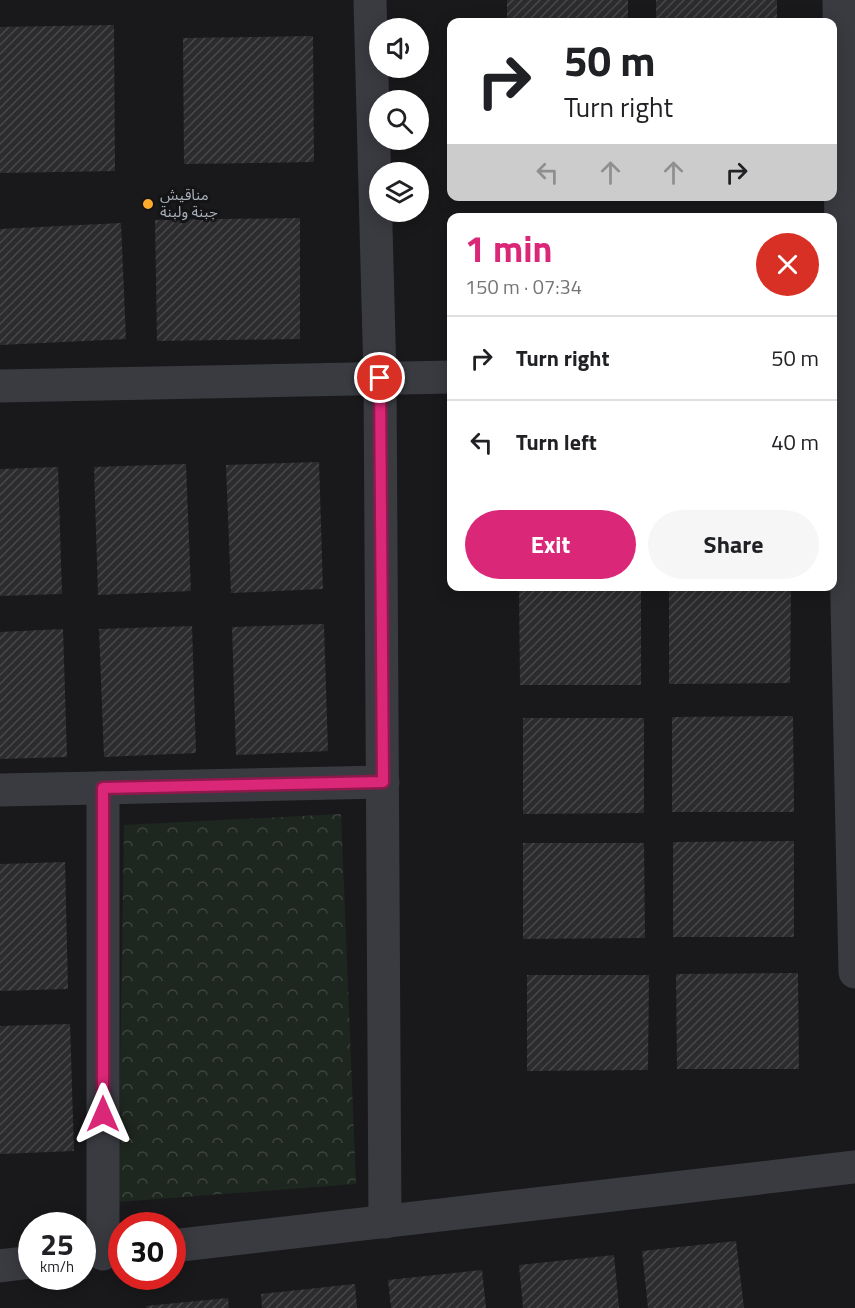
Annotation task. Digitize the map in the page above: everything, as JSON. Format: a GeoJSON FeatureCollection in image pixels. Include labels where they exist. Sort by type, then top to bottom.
{"type":"FeatureCollection","features":[{"type":"Feature","properties":{"kind":"street"},"geometry":{"type":"LineString","coordinates":[[370,0],[380,378],[385,1222]]}},
{"type":"Feature","properties":{"kind":"street"},"geometry":{"type":"LineString","coordinates":[[839,0],[843,371],[855,972]]}},
{"type":"Feature","properties":{"kind":"street"},"geometry":{"type":"LineString","coordinates":[[0,386],[447,377]]}},
{"type":"Feature","properties":{"kind":"street"},"geometry":{"type":"LineString","coordinates":[[0,790],[383,782]]}},
{"type":"Feature","properties":{"kind":"street"},"geometry":{"type":"LineString","coordinates":[[102,1254],[103,788]]}},
{"type":"Feature","properties":{"kind":"street"},"geometry":{"type":"LineString","coordinates":[[186,1244],[855,1167]]}},
{"type":"Feature","properties":{"kind":"street"},"geometry":{"type":"LineString","coordinates":[[0,1266],[18,1264]]}},
{"type":"Feature","properties":{"kind":"green space"},"geometry":{"type":"Polygon","coordinates":[[[341,814],[356,1184],[118,1202],[124,825],[341,814]]]}},
{"type":"Feature","properties":{"kind":"building"},"geometry":{"type":"Polygon","coordinates":[[[507,0],[628,0],[628,18],[507,18],[507,0]]]}},
{"type":"Feature","properties":{"kind":"building"},"geometry":{"type":"Polygon","coordinates":[[[656,0],[777,0],[777,18],[656,18],[656,0]]]}},
{"type":"Feature","properties":{"kind":"building"},"geometry":{"type":"Polygon","coordinates":[[[114,25],[115,171],[0,173],[0,27],[114,25]]]}},
{"type":"Feature","properties":{"kind":"building"},"geometry":{"type":"Polygon","coordinates":[[[313,36],[314,162],[184,164],[183,38],[313,36]]]}},
{"type":"Feature","properties":{"kind":"building"},"geometry":{"type":"Polygon","coordinates":[[[300,218],[300,339],[157,341],[155,220],[300,218]]]}},
{"type":"Feature","properties":{"kind":"building"},"geometry":{"type":"Polygon","coordinates":[[[121,223],[126,339],[0,345],[0,229],[121,223]]]}},
{"type":"Feature","properties":{"kind":"building"},"geometry":{"type":"Polygon","coordinates":[[[319,462],[323,589],[231,593],[226,465],[319,462]]]}},
{"type":"Feature","properties":{"kind":"building"},"geometry":{"type":"Polygon","coordinates":[[[186,464],[191,591],[98,595],[94,467],[186,464]]]}},
{"type":"Feature","properties":{"kind":"building"},"geometry":{"type":"Polygon","coordinates":[[[58,467],[62,594],[0,596],[0,469],[58,467]]]}},
{"type":"Feature","properties":{"kind":"building"},"geometry":{"type":"Polygon","coordinates":[[[519,591],[641,591],[641,685],[520,685],[519,591]]]}},
{"type":"Feature","properties":{"kind":"building"},"geometry":{"type":"Polygon","coordinates":[[[669,591],[791,591],[790,683],[669,684],[669,591]]]}},
{"type":"Feature","properties":{"kind":"building"},"geometry":{"type":"Polygon","coordinates":[[[324,624],[328,751],[236,755],[232,627],[324,624]]]}},
{"type":"Feature","properties":{"kind":"building"},"geometry":{"type":"Polygon","coordinates":[[[192,626],[196,753],[104,757],[99,629],[192,626]]]}},
{"type":"Feature","properties":{"kind":"building"},"geometry":{"type":"Polygon","coordinates":[[[63,629],[67,757],[0,759],[0,632],[63,629]]]}},
{"type":"Feature","properties":{"kind":"building"},"geometry":{"type":"Polygon","coordinates":[[[793,716],[794,812],[672,812],[672,717],[793,716]]]}},
{"type":"Feature","properties":{"kind":"building"},"geometry":{"type":"Polygon","coordinates":[[[523,718],[644,718],[644,813],[523,814],[523,718]]]}},
{"type":"Feature","properties":{"kind":"building"},"geometry":{"type":"Polygon","coordinates":[[[794,841],[794,937],[673,937],[673,842],[794,841]]]}},
{"type":"Feature","properties":{"kind":"building"},"geometry":{"type":"Polygon","coordinates":[[[523,843],[644,843],[645,938],[523,939],[523,843]]]}},
{"type":"Feature","properties":{"kind":"building"},"geometry":{"type":"Polygon","coordinates":[[[65,862],[68,989],[0,991],[0,864],[65,862]]]}},
{"type":"Feature","properties":{"kind":"building"},"geometry":{"type":"Polygon","coordinates":[[[798,973],[799,1069],[677,1069],[676,974],[798,973]]]}},
{"type":"Feature","properties":{"kind":"building"},"geometry":{"type":"Polygon","coordinates":[[[527,975],[649,975],[648,1070],[527,1071],[527,975]]]}},
{"type":"Feature","properties":{"kind":"building"},"geometry":{"type":"Polygon","coordinates":[[[70,1024],[74,1151],[0,1154],[0,1026],[70,1024]]]}},
{"type":"Feature","properties":{"kind":"building"},"geometry":{"type":"Polygon","coordinates":[[[736,1241],[744,1308],[648,1308],[642,1251],[736,1241]]]}},
{"type":"Feature","properties":{"kind":"building"},"geometry":{"type":"Polygon","coordinates":[[[614,1255],[619,1308],[523,1308],[519,1265],[614,1255]]]}},
{"type":"Feature","properties":{"kind":"building"},"geometry":{"type":"Polygon","coordinates":[[[482,1270],[486,1308],[391,1308],[388,1280],[482,1270]]]}},
{"type":"Feature","properties":{"kind":"building"},"geometry":{"type":"Polygon","coordinates":[[[355,1284],[357,1308],[262,1308],[261,1294],[355,1284]]]}},
{"type":"Feature","properties":{"kind":"building"},"geometry":{"type":"Polygon","coordinates":[[[228,1298],[229,1308],[147,1308],[146,1306],[228,1298]]]}},
{"type":"Feature","properties":{"kind":"place","name":"مناقيش جبنة ولبنة"},"geometry":{"type":"Point","coordinates":[148,204]}},
{"type":"Feature","properties":{"kind":"route"},"geometry":{"type":"LineString","coordinates":[[103,1114],[103,788],[383,782],[380,378]]}}]}
